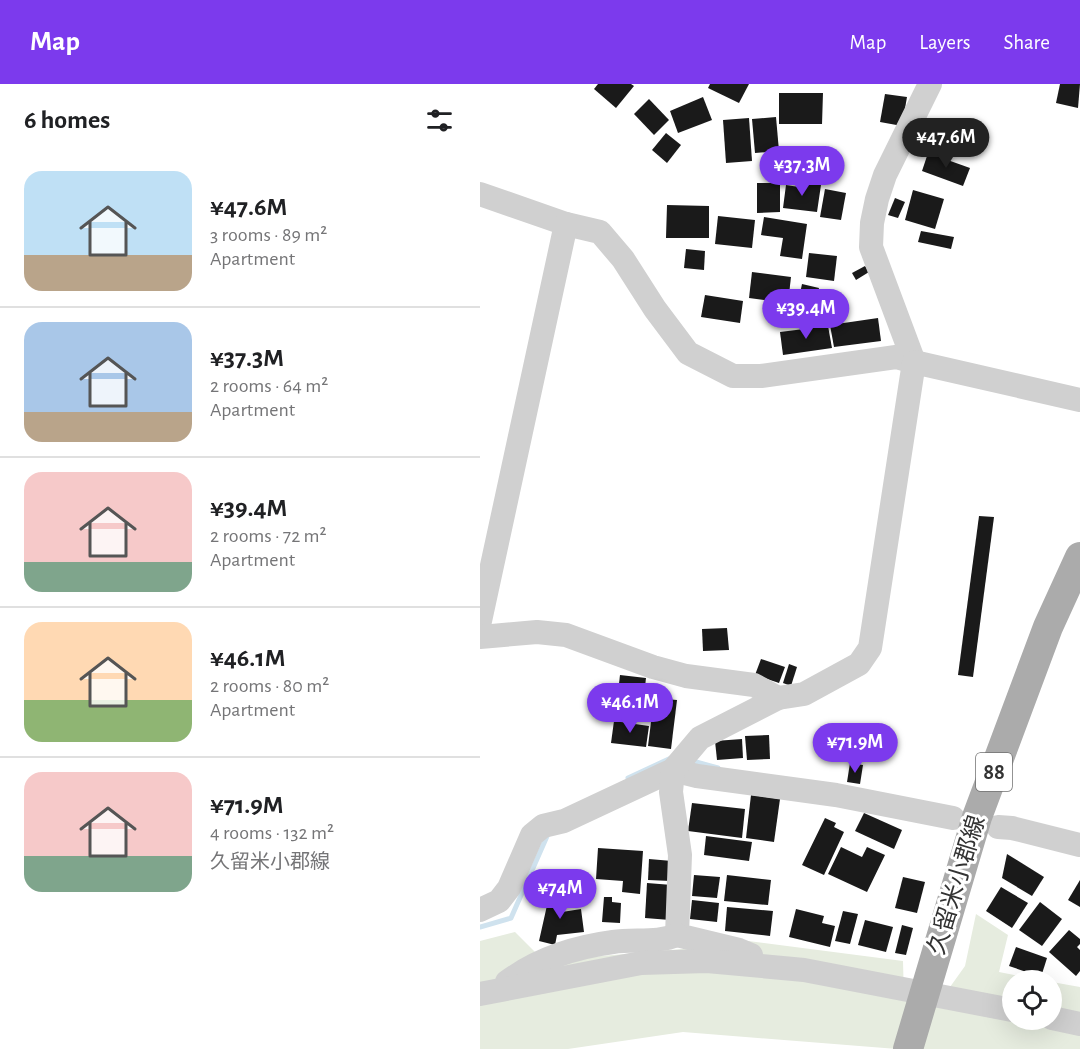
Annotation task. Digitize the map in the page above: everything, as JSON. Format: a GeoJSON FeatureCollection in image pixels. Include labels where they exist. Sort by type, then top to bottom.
{"type":"FeatureCollection","features":[{"type":"Feature","properties":{"kind":"main road","name":"久留米小郡線"},"geometry":{"type":"LineString","coordinates":[[908,1049],[977,817],[1048,627],[1080,557]]}},
{"type":"Feature","properties":{"kind":"street"},"geometry":{"type":"LineString","coordinates":[[480,910],[499,902],[509,888],[532,835],[553,823],[673,770],[700,738],[778,698],[804,694],[859,664],[870,648],[914,362],[871,247],[872,223],[885,175],[920,87]]}},
{"type":"Feature","properties":{"kind":"street"},"geometry":{"type":"LineString","coordinates":[[480,194],[566,224],[600,232],[623,259],[655,309],[688,353],[733,376],[761,376],[896,357],[1080,399]]}},
{"type":"Feature","properties":{"kind":"street"},"geometry":{"type":"LineString","coordinates":[[480,621],[566,224]]}},
{"type":"Feature","properties":{"kind":"street"},"geometry":{"type":"LineString","coordinates":[[480,637],[537,632],[566,635],[653,667],[686,676],[754,685],[778,698]]}},
{"type":"Feature","properties":{"kind":"street"},"geometry":{"type":"LineString","coordinates":[[673,770],[697,776],[836,795],[953,818]]}},
{"type":"Feature","properties":{"kind":"street"},"geometry":{"type":"LineString","coordinates":[[673,770],[671,792],[680,855],[677,935]]}},
{"type":"Feature","properties":{"kind":"street"},"geometry":{"type":"LineString","coordinates":[[998,827],[1012,828],[1080,845]]}},
{"type":"Feature","properties":{"kind":"street"},"geometry":{"type":"LineString","coordinates":[[489,991],[561,952],[614,942],[668,939],[677,935],[739,950],[781,967]]}},
{"type":"Feature","properties":{"kind":"street"},"geometry":{"type":"LineString","coordinates":[[489,991],[641,963],[707,961],[804,970],[924,997],[1002,1009]]}},
{"type":"Feature","properties":{"kind":"street"},"geometry":{"type":"LineString","coordinates":[[1062,1020],[1080,1024]]}},
{"type":"Feature","properties":{"kind":"shaded area"},"geometry":{"type":"Polygon","coordinates":[[[976,914],[1008,935],[999,972],[1002,973],[1002,1030],[1062,1030],[1062,984],[1080,987],[1080,1049],[897,1049],[683,1032],[568,1049],[480,1049],[480,941],[515,932],[544,961],[694,948],[725,938],[903,961],[904,999],[935,1008],[965,966],[976,914]]]}},
{"type":"Feature","properties":{"kind":"building"},"geometry":{"type":"Polygon","coordinates":[[[598,84],[631,84],[634,86],[616,108],[594,89],[598,84]]]}},
{"type":"Feature","properties":{"kind":"building"},"geometry":{"type":"Polygon","coordinates":[[[710,84],[749,84],[739,103],[708,88],[710,84]]]}},
{"type":"Feature","properties":{"kind":"building"},"geometry":{"type":"Polygon","coordinates":[[[1060,84],[1080,84],[1078,108],[1056,103],[1060,84]]]}},
{"type":"Feature","properties":{"kind":"building"},"geometry":{"type":"Polygon","coordinates":[[[779,93],[823,93],[822,124],[779,124],[779,93]]]}},
{"type":"Feature","properties":{"kind":"building"},"geometry":{"type":"Polygon","coordinates":[[[885,94],[907,97],[902,126],[880,122],[885,94]]]}},
{"type":"Feature","properties":{"kind":"building"},"geometry":{"type":"Polygon","coordinates":[[[703,97],[712,120],[678,133],[670,111],[703,97]]]}},
{"type":"Feature","properties":{"kind":"building"},"geometry":{"type":"Polygon","coordinates":[[[649,99],[669,120],[654,135],[634,114],[649,99]]]}},
{"type":"Feature","properties":{"kind":"building"},"geometry":{"type":"Polygon","coordinates":[[[776,117],[779,151],[755,153],[752,119],[776,117]]]}},
{"type":"Feature","properties":{"kind":"building"},"geometry":{"type":"Polygon","coordinates":[[[749,118],[752,161],[726,163],[723,120],[749,118]]]}},
{"type":"Feature","properties":{"kind":"building"},"geometry":{"type":"Polygon","coordinates":[[[919,128],[929,132],[922,151],[912,147],[919,128]]]}},
{"type":"Feature","properties":{"kind":"building"},"geometry":{"type":"Polygon","coordinates":[[[666,133],[681,145],[667,163],[652,150],[666,133]]]}},
{"type":"Feature","properties":{"kind":"building"},"geometry":{"type":"Polygon","coordinates":[[[928,153],[970,168],[963,186],[922,171],[928,153]]]}},
{"type":"Feature","properties":{"kind":"building"},"geometry":{"type":"Polygon","coordinates":[[[757,183],[780,183],[780,212],[757,213],[757,183]]]}},
{"type":"Feature","properties":{"kind":"building"},"geometry":{"type":"Polygon","coordinates":[[[799,183],[821,185],[817,212],[783,208],[786,185],[799,187],[799,183]]]}},
{"type":"Feature","properties":{"kind":"building"},"geometry":{"type":"Polygon","coordinates":[[[825,189],[846,193],[841,220],[820,217],[825,189]]]}},
{"type":"Feature","properties":{"kind":"building"},"geometry":{"type":"Polygon","coordinates":[[[913,190],[944,199],[935,229],[905,220],[913,190]]]}},
{"type":"Feature","properties":{"kind":"building"},"geometry":{"type":"Polygon","coordinates":[[[895,198],[905,202],[898,218],[888,215],[895,198]]]}},
{"type":"Feature","properties":{"kind":"building"},"geometry":{"type":"Polygon","coordinates":[[[667,205],[709,206],[709,238],[666,238],[667,205]]]}},
{"type":"Feature","properties":{"kind":"building"},"geometry":{"type":"Polygon","coordinates":[[[718,216],[755,220],[752,248],[715,244],[718,216]]]}},
{"type":"Feature","properties":{"kind":"building"},"geometry":{"type":"Polygon","coordinates":[[[764,217],[807,224],[802,259],[780,256],[783,238],[761,235],[764,217]]]}},
{"type":"Feature","properties":{"kind":"building"},"geometry":{"type":"Polygon","coordinates":[[[921,231],[954,237],[951,249],[918,242],[921,231]]]}},
{"type":"Feature","properties":{"kind":"building"},"geometry":{"type":"Polygon","coordinates":[[[686,249],[705,251],[704,270],[684,268],[686,249]]]}},
{"type":"Feature","properties":{"kind":"building"},"geometry":{"type":"Polygon","coordinates":[[[809,253],[837,256],[834,281],[806,277],[809,253]]]}},
{"type":"Feature","properties":{"kind":"building"},"geometry":{"type":"Polygon","coordinates":[[[865,266],[869,272],[856,280],[852,273],[865,266]]]}},
{"type":"Feature","properties":{"kind":"building"},"geometry":{"type":"Polygon","coordinates":[[[752,272],[791,277],[788,303],[749,298],[752,272]]]}},
{"type":"Feature","properties":{"kind":"building"},"geometry":{"type":"Polygon","coordinates":[[[802,284],[819,288],[816,300],[809,303],[805,320],[795,317],[802,284]]]}},
{"type":"Feature","properties":{"kind":"building"},"geometry":{"type":"Polygon","coordinates":[[[705,295],[743,301],[740,323],[701,317],[705,295]]]}},
{"type":"Feature","properties":{"kind":"building"},"geometry":{"type":"Polygon","coordinates":[[[878,318],[881,341],[834,347],[830,325],[878,318]]]}},
{"type":"Feature","properties":{"kind":"building"},"geometry":{"type":"Polygon","coordinates":[[[828,326],[832,348],[783,355],[780,332],[828,326]]]}},
{"type":"Feature","properties":{"kind":"building"},"geometry":{"type":"Polygon","coordinates":[[[979,516],[994,517],[973,677],[958,675],[979,516]]]}},
{"type":"Feature","properties":{"kind":"building"},"geometry":{"type":"Polygon","coordinates":[[[727,628],[729,650],[703,651],[702,629],[727,628]]]}},
{"type":"Feature","properties":{"kind":"building"},"geometry":{"type":"Polygon","coordinates":[[[761,659],[785,667],[779,683],[755,675],[761,659]]]}},
{"type":"Feature","properties":{"kind":"building"},"geometry":{"type":"Polygon","coordinates":[[[789,664],[797,667],[791,686],[783,683],[789,664]]]}},
{"type":"Feature","properties":{"kind":"building"},"geometry":{"type":"Polygon","coordinates":[[[620,675],[646,678],[643,704],[617,701],[620,675]]]}},
{"type":"Feature","properties":{"kind":"building"},"geometry":{"type":"Polygon","coordinates":[[[654,698],[677,700],[671,749],[648,746],[654,698]]]}},
{"type":"Feature","properties":{"kind":"building"},"geometry":{"type":"Polygon","coordinates":[[[614,721],[649,726],[646,747],[611,743],[614,721]]]}},
{"type":"Feature","properties":{"kind":"building"},"geometry":{"type":"Polygon","coordinates":[[[769,735],[770,759],[747,760],[745,736],[769,735]]]}},
{"type":"Feature","properties":{"kind":"building"},"geometry":{"type":"Polygon","coordinates":[[[742,739],[743,758],[717,760],[715,741],[742,739]]]}},
{"type":"Feature","properties":{"kind":"building"},"geometry":{"type":"Polygon","coordinates":[[[850,763],[863,765],[860,784],[847,782],[850,763]]]}},
{"type":"Feature","properties":{"kind":"building"},"geometry":{"type":"Polygon","coordinates":[[[751,795],[780,799],[774,842],[746,838],[751,795]]]}},
{"type":"Feature","properties":{"kind":"building"},"geometry":{"type":"Polygon","coordinates":[[[692,803],[745,809],[742,838],[688,831],[692,803]]]}},
{"type":"Feature","properties":{"kind":"building"},"geometry":{"type":"Polygon","coordinates":[[[864,813],[902,830],[894,849],[855,831],[864,813]]]}},
{"type":"Feature","properties":{"kind":"building"},"geometry":{"type":"Polygon","coordinates":[[[825,818],[836,823],[834,827],[844,832],[824,875],[802,865],[825,818]]]}},
{"type":"Feature","properties":{"kind":"building"},"geometry":{"type":"Polygon","coordinates":[[[706,836],[752,842],[749,861],[704,855],[706,836]]]}},
{"type":"Feature","properties":{"kind":"building"},"geometry":{"type":"Polygon","coordinates":[[[841,847],[862,857],[867,847],[885,855],[867,892],[828,874],[841,847]]]}},
{"type":"Feature","properties":{"kind":"building"},"geometry":{"type":"Polygon","coordinates":[[[598,848],[643,851],[640,894],[622,892],[623,881],[596,879],[598,848]]]}},
{"type":"Feature","properties":{"kind":"building"},"geometry":{"type":"Polygon","coordinates":[[[1007,854],[1044,877],[1032,896],[1002,878],[1007,854]]]}},
{"type":"Feature","properties":{"kind":"building"},"geometry":{"type":"Polygon","coordinates":[[[649,859],[672,861],[671,881],[648,880],[649,859]]]}},
{"type":"Feature","properties":{"kind":"building"},"geometry":{"type":"Polygon","coordinates":[[[694,875],[720,877],[717,898],[692,896],[694,875]]]}},
{"type":"Feature","properties":{"kind":"building"},"geometry":{"type":"Polygon","coordinates":[[[727,875],[771,880],[768,905],[724,901],[727,875]]]}},
{"type":"Feature","properties":{"kind":"building"},"geometry":{"type":"Polygon","coordinates":[[[903,877],[925,882],[917,913],[895,908],[903,877]]]}},
{"type":"Feature","properties":{"kind":"building"},"geometry":{"type":"Polygon","coordinates":[[[1080,880],[1080,907],[1068,900],[1080,880]]]}},
{"type":"Feature","properties":{"kind":"building"},"geometry":{"type":"Polygon","coordinates":[[[647,883],[672,885],[670,920],[645,918],[647,883]]]}},
{"type":"Feature","properties":{"kind":"building"},"geometry":{"type":"Polygon","coordinates":[[[1001,887],[1028,903],[1012,928],[986,911],[1001,887]]]}},
{"type":"Feature","properties":{"kind":"building"},"geometry":{"type":"Polygon","coordinates":[[[550,892],[565,896],[562,912],[581,909],[584,932],[557,935],[555,945],[539,941],[550,892]]]}},
{"type":"Feature","properties":{"kind":"building"},"geometry":{"type":"Polygon","coordinates":[[[604,897],[612,897],[612,902],[621,903],[620,923],[602,922],[604,897]]]}},
{"type":"Feature","properties":{"kind":"building"},"geometry":{"type":"Polygon","coordinates":[[[692,900],[719,903],[717,922],[690,919],[692,900]]]}},
{"type":"Feature","properties":{"kind":"building"},"geometry":{"type":"Polygon","coordinates":[[[1040,902],[1062,919],[1042,946],[1019,930],[1040,902]]]}},
{"type":"Feature","properties":{"kind":"building"},"geometry":{"type":"Polygon","coordinates":[[[727,907],[773,911],[770,936],[725,931],[727,907]]]}},
{"type":"Feature","properties":{"kind":"building"},"geometry":{"type":"Polygon","coordinates":[[[796,909],[824,916],[822,923],[835,926],[830,947],[789,937],[796,909]]]}},
{"type":"Feature","properties":{"kind":"building"},"geometry":{"type":"Polygon","coordinates":[[[843,911],[858,914],[850,944],[835,941],[843,911]]]}},
{"type":"Feature","properties":{"kind":"building"},"geometry":{"type":"Polygon","coordinates":[[[865,920],[893,927],[886,952],[858,945],[865,920]]]}},
{"type":"Feature","properties":{"kind":"building"},"geometry":{"type":"Polygon","coordinates":[[[902,925],[913,928],[906,955],[895,953],[902,925]]]}},
{"type":"Feature","properties":{"kind":"building"},"geometry":{"type":"Polygon","coordinates":[[[1069,930],[1080,939],[1077,947],[1080,950],[1080,971],[1076,976],[1049,952],[1069,930]]]}},
{"type":"Feature","properties":{"kind":"building"},"geometry":{"type":"Polygon","coordinates":[[[1016,947],[1047,958],[1043,970],[1021,970],[1009,966],[1016,947]]]}},
{"type":"Feature","properties":{"kind":"waterway"},"geometry":{"type":"LineString","coordinates":[[628,778],[671,758]]}},
{"type":"Feature","properties":{"kind":"waterway"},"geometry":{"type":"LineString","coordinates":[[689,760],[718,768]]}},
{"type":"Feature","properties":{"kind":"waterway"},"geometry":{"type":"LineString","coordinates":[[480,927],[511,918],[548,834]]}}]}
